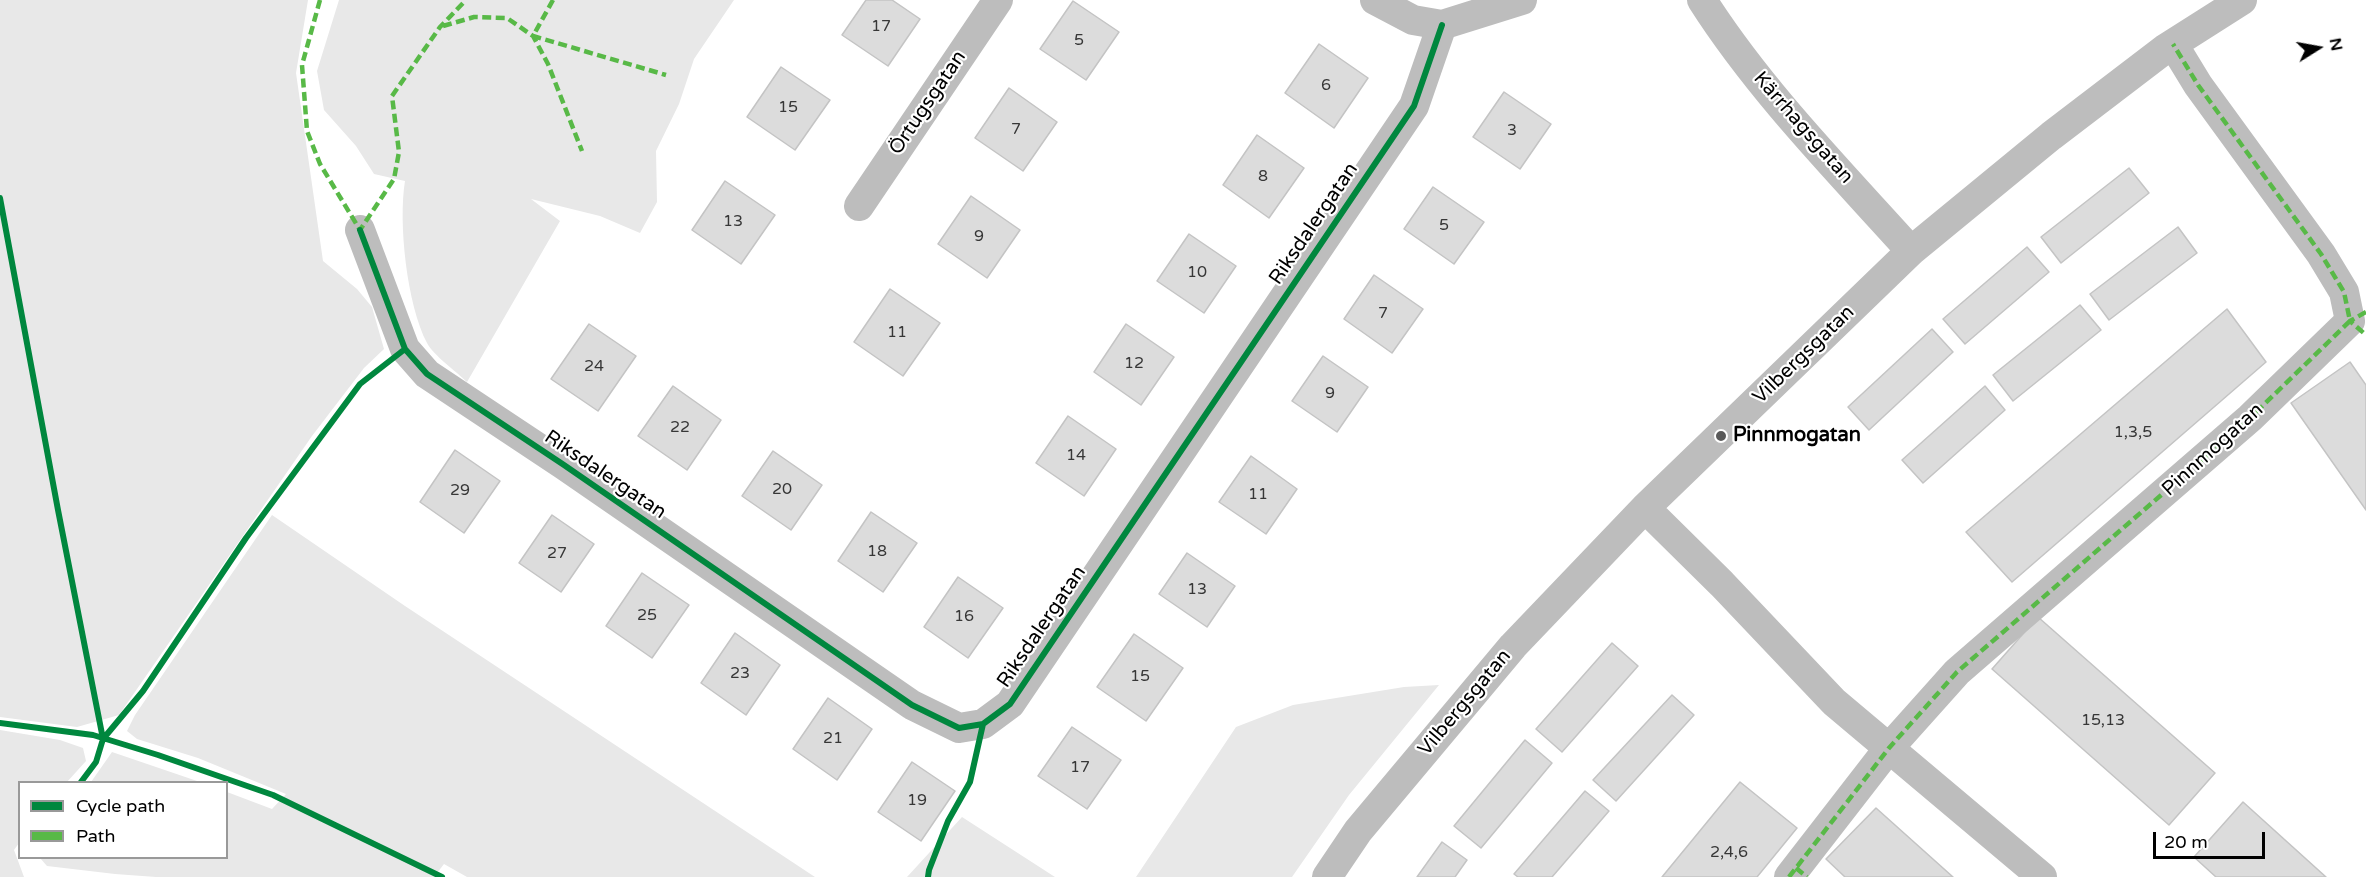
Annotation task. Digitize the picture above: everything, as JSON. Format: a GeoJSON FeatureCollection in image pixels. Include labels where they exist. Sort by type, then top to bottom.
{"type":"FeatureCollection","features":[{"type":"Feature","properties":{"kind":"street","name":"Örtugsgatan"},"geometry":{"type":"LineString","coordinates":[[859,206],[998,0]]}},
{"type":"Feature","properties":{"kind":"street"},"geometry":{"type":"LineString","coordinates":[[1375,0],[1413,20],[1442,25],[1522,0]]}},
{"type":"Feature","properties":{"kind":"street","name":"Kärrhagsgatan"},"geometry":{"type":"LineString","coordinates":[[1702,0],[1735,49],[1830,161],[1911,251]]}},
{"type":"Feature","properties":{"kind":"street","name":"Vilbergsgatan"},"geometry":{"type":"LineString","coordinates":[[1327,877],[1358,831],[1513,646],[1645,508],[1911,251],[2051,136],[2173,44],[2242,0]]}},
{"type":"Feature","properties":{"kind":"street","name":"Riksdalergatan"},"geometry":{"type":"LineString","coordinates":[[360,230],[405,349],[427,374],[564,465],[912,705],[959,728],[983,724],[1010,704],[1413,106],[1442,25]]}},
{"type":"Feature","properties":{"kind":"street","name":"Pinnmogatan"},"geometry":{"type":"LineString","coordinates":[[1798,874],[1889,748],[1957,672],[2361,322],[2321,254],[2198,85],[2173,44]]}},
{"type":"Feature","properties":{"kind":"street"},"geometry":{"type":"LineString","coordinates":[[1645,508],[1722,584],[1834,702],[2043,877]]}},
{"type":"Feature","properties":{"kind":"shaded area"},"geometry":{"type":"Polygon","coordinates":[[[0,0],[308,0],[296,73],[323,261],[357,289],[372,307],[384,349],[364,368],[312,436],[119,715],[77,727],[0,717],[0,0]]]}},
{"type":"Feature","properties":{"kind":"shaded area"},"geometry":{"type":"Polygon","coordinates":[[[339,0],[734,0],[694,59],[679,104],[656,151],[657,202],[640,233],[600,216],[531,199],[560,221],[467,382],[430,348],[414,308],[404,241],[405,181],[374,174],[356,146],[324,110],[317,71],[339,0]]]}},
{"type":"Feature","properties":{"kind":"shaded area"},"geometry":{"type":"Polygon","coordinates":[[[272,515],[405,606],[815,877],[467,877],[444,864],[434,877],[156,877],[47,866],[41,859],[228,859],[228,792],[272,809],[286,794],[198,758],[137,739],[127,731],[135,715],[272,515]]]}},
{"type":"Feature","properties":{"kind":"shaded area"},"geometry":{"type":"Polygon","coordinates":[[[1439,685],[1349,795],[1292,877],[1136,877],[1236,727],[1293,705],[1404,687],[1439,685]]]}},
{"type":"Feature","properties":{"kind":"shaded area"},"geometry":{"type":"Polygon","coordinates":[[[0,730],[60,740],[83,748],[86,761],[68,781],[18,781],[18,844],[14,850],[24,877],[0,877],[0,730]]]}},
{"type":"Feature","properties":{"kind":"shaded area"},"geometry":{"type":"Polygon","coordinates":[[[112,752],[197,781],[92,781],[112,752]]]}},
{"type":"Feature","properties":{"kind":"shaded area"},"geometry":{"type":"Polygon","coordinates":[[[962,817],[1055,877],[907,877],[962,817]]]}},
{"type":"Feature","properties":{"kind":"building"},"geometry":{"type":"Polygon","coordinates":[[[866,0],[892,0],[920,19],[888,66],[842,35],[866,0]]]}},
{"type":"Feature","properties":{"kind":"building"},"geometry":{"type":"Polygon","coordinates":[[[1073,1],[1119,32],[1086,80],[1040,49],[1073,1]]]}},
{"type":"Feature","properties":{"kind":"building"},"geometry":{"type":"Polygon","coordinates":[[[1319,44],[1368,78],[1334,128],[1285,93],[1319,44]]]}},
{"type":"Feature","properties":{"kind":"building"},"geometry":{"type":"Polygon","coordinates":[[[781,67],[830,100],[795,150],[747,117],[781,67]]]}},
{"type":"Feature","properties":{"kind":"building"},"geometry":{"type":"Polygon","coordinates":[[[1009,88],[1057,122],[1023,171],[975,138],[1009,88]]]}},
{"type":"Feature","properties":{"kind":"building"},"geometry":{"type":"Polygon","coordinates":[[[1504,92],[1551,124],[1520,169],[1473,137],[1504,92]]]}},
{"type":"Feature","properties":{"kind":"building"},"geometry":{"type":"Polygon","coordinates":[[[1257,135],[1304,168],[1269,218],[1223,185],[1257,135]]]}},
{"type":"Feature","properties":{"kind":"building"},"geometry":{"type":"Polygon","coordinates":[[[2129,168],[2149,193],[2061,263],[2041,237],[2129,168]]]}},
{"type":"Feature","properties":{"kind":"building"},"geometry":{"type":"Polygon","coordinates":[[[725,181],[775,215],[741,264],[692,230],[725,181]]]}},
{"type":"Feature","properties":{"kind":"building"},"geometry":{"type":"Polygon","coordinates":[[[1433,187],[1484,222],[1454,264],[1404,229],[1433,187]]]}},
{"type":"Feature","properties":{"kind":"building"},"geometry":{"type":"Polygon","coordinates":[[[971,196],[1020,230],[987,278],[938,244],[971,196]]]}},
{"type":"Feature","properties":{"kind":"building"},"geometry":{"type":"Polygon","coordinates":[[[2178,227],[2197,253],[2109,320],[2090,294],[2178,227]]]}},
{"type":"Feature","properties":{"kind":"building"},"geometry":{"type":"Polygon","coordinates":[[[1189,234],[1236,266],[1204,313],[1157,281],[1189,234]]]}},
{"type":"Feature","properties":{"kind":"building"},"geometry":{"type":"Polygon","coordinates":[[[2027,247],[2049,272],[1965,344],[1943,319],[2027,247]]]}},
{"type":"Feature","properties":{"kind":"building"},"geometry":{"type":"Polygon","coordinates":[[[1374,275],[1423,309],[1392,353],[1344,319],[1374,275]]]}},
{"type":"Feature","properties":{"kind":"building"},"geometry":{"type":"Polygon","coordinates":[[[890,289],[940,323],[903,376],[854,342],[890,289]]]}},
{"type":"Feature","properties":{"kind":"building"},"geometry":{"type":"Polygon","coordinates":[[[2080,305],[2101,330],[2013,401],[1993,375],[2080,305]]]}},
{"type":"Feature","properties":{"kind":"building"},"geometry":{"type":"Polygon","coordinates":[[[2227,309],[2266,362],[2012,582],[1966,532],[2227,309]]]}},
{"type":"Feature","properties":{"kind":"building"},"geometry":{"type":"Polygon","coordinates":[[[589,324],[636,356],[598,411],[551,379],[589,324]]]}},
{"type":"Feature","properties":{"kind":"building"},"geometry":{"type":"Polygon","coordinates":[[[1126,324],[1174,357],[1141,405],[1094,372],[1126,324]]]}},
{"type":"Feature","properties":{"kind":"building"},"geometry":{"type":"Polygon","coordinates":[[[1932,329],[1953,352],[1869,430],[1848,407],[1932,329]]]}},
{"type":"Feature","properties":{"kind":"building"},"geometry":{"type":"Polygon","coordinates":[[[1323,356],[1368,387],[1337,432],[1292,401],[1323,356]]]}},
{"type":"Feature","properties":{"kind":"building"},"geometry":{"type":"Polygon","coordinates":[[[2350,362],[2366,385],[2366,510],[2291,403],[2350,362]]]}},
{"type":"Feature","properties":{"kind":"building"},"geometry":{"type":"Polygon","coordinates":[[[673,386],[721,420],[687,470],[638,436],[673,386]]]}},
{"type":"Feature","properties":{"kind":"building"},"geometry":{"type":"Polygon","coordinates":[[[1985,386],[2005,410],[1923,483],[1902,460],[1985,386]]]}},
{"type":"Feature","properties":{"kind":"building"},"geometry":{"type":"Polygon","coordinates":[[[1068,416],[1116,449],[1084,496],[1036,463],[1068,416]]]}},
{"type":"Feature","properties":{"kind":"building"},"geometry":{"type":"Polygon","coordinates":[[[455,450],[500,481],[464,533],[420,502],[455,450]]]}},
{"type":"Feature","properties":{"kind":"building"},"geometry":{"type":"Polygon","coordinates":[[[773,451],[822,485],[791,530],[742,496],[773,451]]]}},
{"type":"Feature","properties":{"kind":"building"},"geometry":{"type":"Polygon","coordinates":[[[1251,456],[1297,489],[1266,534],[1219,502],[1251,456]]]}},
{"type":"Feature","properties":{"kind":"building"},"geometry":{"type":"Polygon","coordinates":[[[871,512],[917,543],[883,592],[838,561],[871,512]]]}},
{"type":"Feature","properties":{"kind":"building"},"geometry":{"type":"Polygon","coordinates":[[[552,515],[594,544],[561,592],[519,563],[552,515]]]}},
{"type":"Feature","properties":{"kind":"building"},"geometry":{"type":"Polygon","coordinates":[[[1187,553],[1235,586],[1207,627],[1159,594],[1187,553]]]}},
{"type":"Feature","properties":{"kind":"building"},"geometry":{"type":"Polygon","coordinates":[[[642,573],[689,605],[652,658],[606,626],[642,573]]]}},
{"type":"Feature","properties":{"kind":"building"},"geometry":{"type":"Polygon","coordinates":[[[958,577],[1003,608],[968,658],[924,627],[958,577]]]}},
{"type":"Feature","properties":{"kind":"building"},"geometry":{"type":"Polygon","coordinates":[[[2038,617],[2215,773],[2169,825],[1992,669],[2038,617]]]}},
{"type":"Feature","properties":{"kind":"building"},"geometry":{"type":"Polygon","coordinates":[[[735,633],[780,665],[746,715],[701,683],[735,633]]]}},
{"type":"Feature","properties":{"kind":"building"},"geometry":{"type":"Polygon","coordinates":[[[1134,634],[1183,668],[1146,721],[1097,687],[1134,634]]]}},
{"type":"Feature","properties":{"kind":"building"},"geometry":{"type":"Polygon","coordinates":[[[1612,643],[1638,666],[1562,752],[1536,729],[1612,643]]]}},
{"type":"Feature","properties":{"kind":"building"},"geometry":{"type":"Polygon","coordinates":[[[1672,695],[1694,715],[1616,801],[1593,780],[1672,695]]]}},
{"type":"Feature","properties":{"kind":"building"},"geometry":{"type":"Polygon","coordinates":[[[828,698],[872,729],[837,780],[793,749],[828,698]]]}},
{"type":"Feature","properties":{"kind":"building"},"geometry":{"type":"Polygon","coordinates":[[[1072,727],[1121,760],[1087,809],[1038,776],[1072,727]]]}},
{"type":"Feature","properties":{"kind":"building"},"geometry":{"type":"Polygon","coordinates":[[[1525,740],[1552,763],[1481,848],[1454,826],[1525,740]]]}},
{"type":"Feature","properties":{"kind":"building"},"geometry":{"type":"Polygon","coordinates":[[[912,762],[955,791],[921,841],[878,812],[912,762]]]}},
{"type":"Feature","properties":{"kind":"building"},"geometry":{"type":"Polygon","coordinates":[[[1740,782],[1797,828],[1757,877],[1662,877],[1740,782]]]}},
{"type":"Feature","properties":{"kind":"building"},"geometry":{"type":"Polygon","coordinates":[[[1585,791],[1609,811],[1552,877],[1518,877],[1514,874],[1585,791]]]}},
{"type":"Feature","properties":{"kind":"building"},"geometry":{"type":"Polygon","coordinates":[[[2243,802],[2326,877],[2216,877],[2194,857],[2243,802]]]}},
{"type":"Feature","properties":{"kind":"building"},"geometry":{"type":"Polygon","coordinates":[[[1876,808],[1953,877],[1845,877],[1826,859],[1876,808]]]}},
{"type":"Feature","properties":{"kind":"building"},"geometry":{"type":"Polygon","coordinates":[[[1442,842],[1467,860],[1455,877],[1417,877],[1442,842]]]}},
{"type":"Feature","properties":{"kind":"marked path"},"geometry":{"type":"LineString","coordinates":[[320,0],[302,65],[307,131],[320,164],[360,230],[394,179],[399,152],[392,96],[440,27],[466,0]]}},
{"type":"Feature","properties":{"kind":"marked path"},"geometry":{"type":"LineString","coordinates":[[553,0],[533,36],[666,75]]}},
{"type":"Feature","properties":{"kind":"marked path"},"geometry":{"type":"LineString","coordinates":[[443,26],[474,17],[507,18],[533,36],[548,64],[582,151]]}},
{"type":"Feature","properties":{"kind":"marked path"},"geometry":{"type":"LineString","coordinates":[[1789,877],[1889,748],[1957,672],[2250,418],[2350,321],[2344,292],[2321,254],[2198,85],[2173,44]]}},
{"type":"Feature","properties":{"kind":"marked path"},"geometry":{"type":"LineString","coordinates":[[2366,312],[2350,321],[2366,335]]}},
{"type":"Feature","properties":{"kind":"marked path"},"geometry":{"type":"LineString","coordinates":[[1796,868],[1807,877]]}},
{"type":"Feature","properties":{"kind":"cycle path"},"geometry":{"type":"LineString","coordinates":[[360,230],[405,349],[427,374],[564,465],[912,705],[959,728],[983,724],[1010,704],[1414,106],[1442,25]]}},
{"type":"Feature","properties":{"kind":"cycle path"},"geometry":{"type":"LineString","coordinates":[[0,198],[103,739],[96,762],[82,781]]}},
{"type":"Feature","properties":{"kind":"cycle path"},"geometry":{"type":"LineString","coordinates":[[103,739],[143,691],[246,538],[360,384],[405,349]]}},
{"type":"Feature","properties":{"kind":"cycle path"},"geometry":{"type":"LineString","coordinates":[[0,723],[93,735],[273,795],[442,877]]}},
{"type":"Feature","properties":{"kind":"cycle path"},"geometry":{"type":"LineString","coordinates":[[928,877],[948,821],[970,782],[983,724]]}},
{"type":"Feature","properties":{"kind":"place","name":"Pinnmogatan"},"geometry":{"type":"Point","coordinates":[1721,436]}}]}
